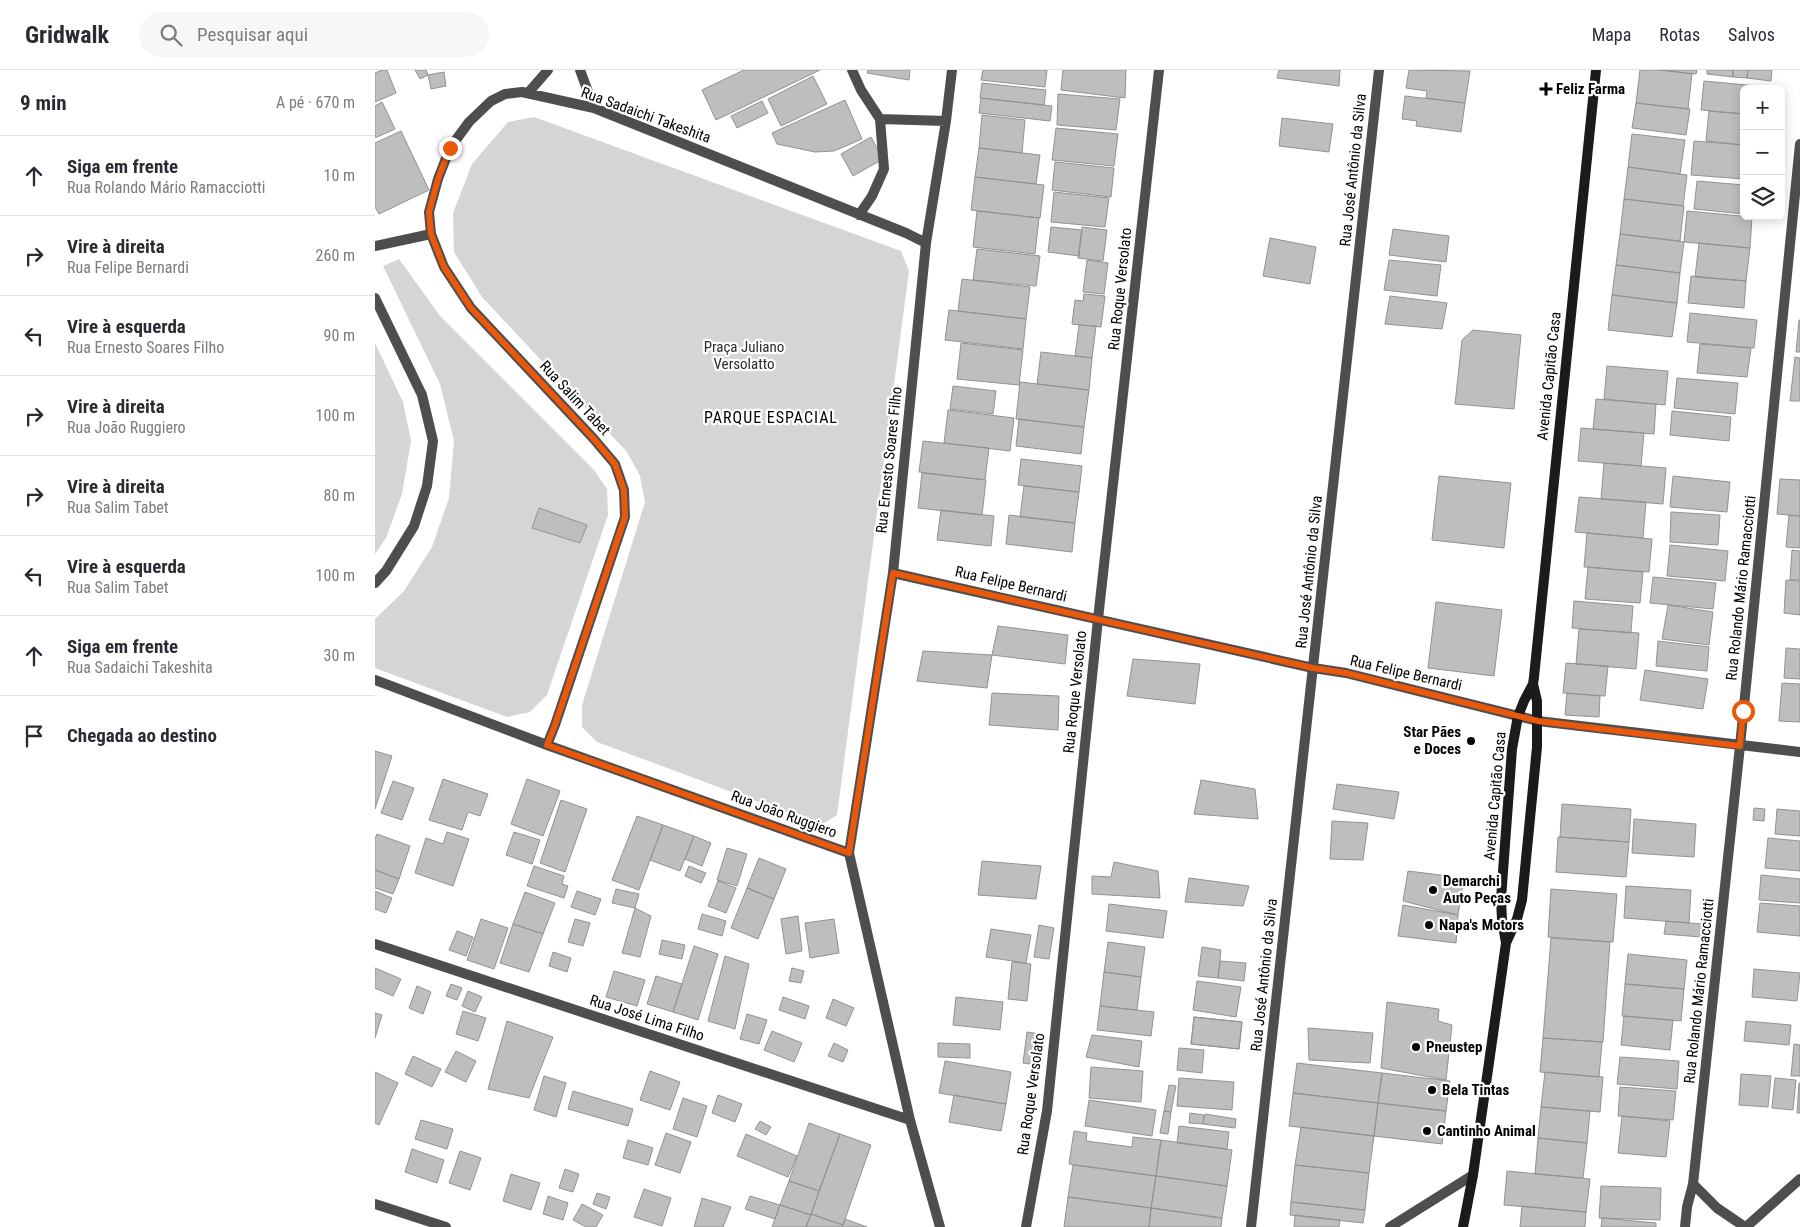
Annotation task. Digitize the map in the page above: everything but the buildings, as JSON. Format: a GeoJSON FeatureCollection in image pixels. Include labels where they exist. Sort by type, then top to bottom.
{"type":"FeatureCollection","features":[{"type":"Feature","properties":{"kind":"main road","name":"Avenida Capitão Casa"},"geometry":{"type":"LineString","coordinates":[[1463,1227],[1473,1175],[1506,943],[1517,919],[1522,900],[1537,747],[1537,700],[1533,684],[1596,70]]}},
{"type":"Feature","properties":{"kind":"main road","name":"Avenida Capitão Casa"},"geometry":{"type":"LineString","coordinates":[[1506,943],[1501,899],[1512,749],[1518,716],[1523,701],[1533,684]]}},
{"type":"Feature","properties":{"kind":"street"},"geometry":{"type":"LineString","coordinates":[[528,93],[548,70]]}},
{"type":"Feature","properties":{"kind":"street"},"geometry":{"type":"LineString","coordinates":[[580,70],[594,108]]}},
{"type":"Feature","properties":{"kind":"street"},"geometry":{"type":"LineString","coordinates":[[852,70],[861,90],[880,119],[884,169],[872,196],[859,215]]}},
{"type":"Feature","properties":{"kind":"street","name":"Rua Ernesto Soares Filho"},"geometry":{"type":"LineString","coordinates":[[849,853],[893,573],[926,243],[946,121],[952,70]]}},
{"type":"Feature","properties":{"kind":"street","name":"Rua Roque Versolato"},"geometry":{"type":"LineString","coordinates":[[1026,1227],[1047,1111],[1098,619],[1159,70]]}},
{"type":"Feature","properties":{"kind":"street","name":"Rua José Antônio da Silva"},"geometry":{"type":"LineString","coordinates":[[1251,1227],[1379,70]]}},
{"type":"Feature","properties":{"kind":"street","name":"Rua Sadaichi Takeshita"},"geometry":{"type":"LineString","coordinates":[[431,234],[429,212],[438,179],[450,148],[469,122],[491,102],[505,94],[522,92],[594,108],[926,243]]}},
{"type":"Feature","properties":{"kind":"street"},"geometry":{"type":"LineString","coordinates":[[880,119],[946,121]]}},
{"type":"Feature","properties":{"kind":"street","name":"Rua Rolando Mário Ramacciotti"},"geometry":{"type":"LineString","coordinates":[[1685,1227],[1687,1207],[1693,1184],[1740,746],[1800,144]]}},
{"type":"Feature","properties":{"kind":"street"},"geometry":{"type":"LineString","coordinates":[[375,246],[431,234]]}},
{"type":"Feature","properties":{"kind":"street","name":"Rua Salim Tabet"},"geometry":{"type":"LineString","coordinates":[[431,234],[444,267],[471,308],[615,464],[624,490],[625,517],[547,745]]}},
{"type":"Feature","properties":{"kind":"street"},"geometry":{"type":"LineString","coordinates":[[375,298],[422,396],[433,441],[427,486],[414,526],[386,571],[375,583]]}},
{"type":"Feature","properties":{"kind":"street","name":"Rua Felipe Bernardi"},"geometry":{"type":"LineString","coordinates":[[893,573],[1313,668],[1346,673],[1538,721],[1800,752]]}},
{"type":"Feature","properties":{"kind":"street","name":"Rua João Ruggiero"},"geometry":{"type":"LineString","coordinates":[[375,680],[547,745],[849,853],[910,1120],[940,1227]]}},
{"type":"Feature","properties":{"kind":"street","name":"Rua José Lima Filho"},"geometry":{"type":"LineString","coordinates":[[375,944],[910,1120]]}},
{"type":"Feature","properties":{"kind":"street"},"geometry":{"type":"LineString","coordinates":[[1389,1227],[1473,1175]]}},
{"type":"Feature","properties":{"kind":"street"},"geometry":{"type":"LineString","coordinates":[[1693,1184],[1717,1208],[1745,1227],[1800,1179]]}},
{"type":"Feature","properties":{"kind":"street"},"geometry":{"type":"LineString","coordinates":[[375,1204],[446,1227]]}},
{"type":"Feature","properties":{"kind":"green space","name":"Praça Juliano Versolatto"},"geometry":{"type":"Polygon","coordinates":[[[534,117],[901,251],[909,271],[837,815],[821,825],[597,742],[582,727],[582,705],[645,502],[640,476],[627,452],[482,297],[454,252],[453,213],[472,164],[508,122],[534,117]]]}},
{"type":"Feature","properties":{"kind":"green space"},"geometry":{"type":"Polygon","coordinates":[[[399,259],[440,316],[594,470],[607,489],[608,515],[547,695],[530,712],[507,717],[375,668],[375,619],[404,591],[432,547],[449,498],[454,441],[440,384],[383,266],[399,259]]]}},
{"type":"Feature","properties":{"kind":"green space"},"geometry":{"type":"Polygon","coordinates":[[[375,343],[403,402],[411,441],[402,494],[386,538],[375,554],[375,343]]]}},
{"type":"Feature","properties":{"kind":"place","name":"Feliz Farma"},"geometry":{"type":"Point","coordinates":[1546,89]}},
{"type":"Feature","properties":{"kind":"place","name":"Star Pães e Doces"},"geometry":{"type":"Point","coordinates":[1471,741]}},
{"type":"Feature","properties":{"kind":"place","name":"Demarchi Auto Peças"},"geometry":{"type":"Point","coordinates":[1433,890]}},
{"type":"Feature","properties":{"kind":"place","name":"Napa's Motors"},"geometry":{"type":"Point","coordinates":[1429,925]}},
{"type":"Feature","properties":{"kind":"place","name":"Pneustep"},"geometry":{"type":"Point","coordinates":[1416,1047]}},
{"type":"Feature","properties":{"kind":"place","name":"Bela Tintas"},"geometry":{"type":"Point","coordinates":[1432,1090]}},
{"type":"Feature","properties":{"kind":"place","name":"Cantinho Animal"},"geometry":{"type":"Point","coordinates":[1427,1131]}},
{"type":"Feature","properties":{"kind":"district","name":"PARQUE ESPACIAL"},"geometry":{"type":"Point","coordinates":[771,417]}},
{"type":"Feature","properties":{"kind":"route"},"geometry":{"type":"LineString","coordinates":[[450,148],[438,179],[429,212],[431,234],[444,267],[471,308],[615,464],[624,490],[625,517],[547,745],[849,853],[893,573],[1313,668],[1346,673],[1538,721],[1740,746],[1743,711]]}}]}
